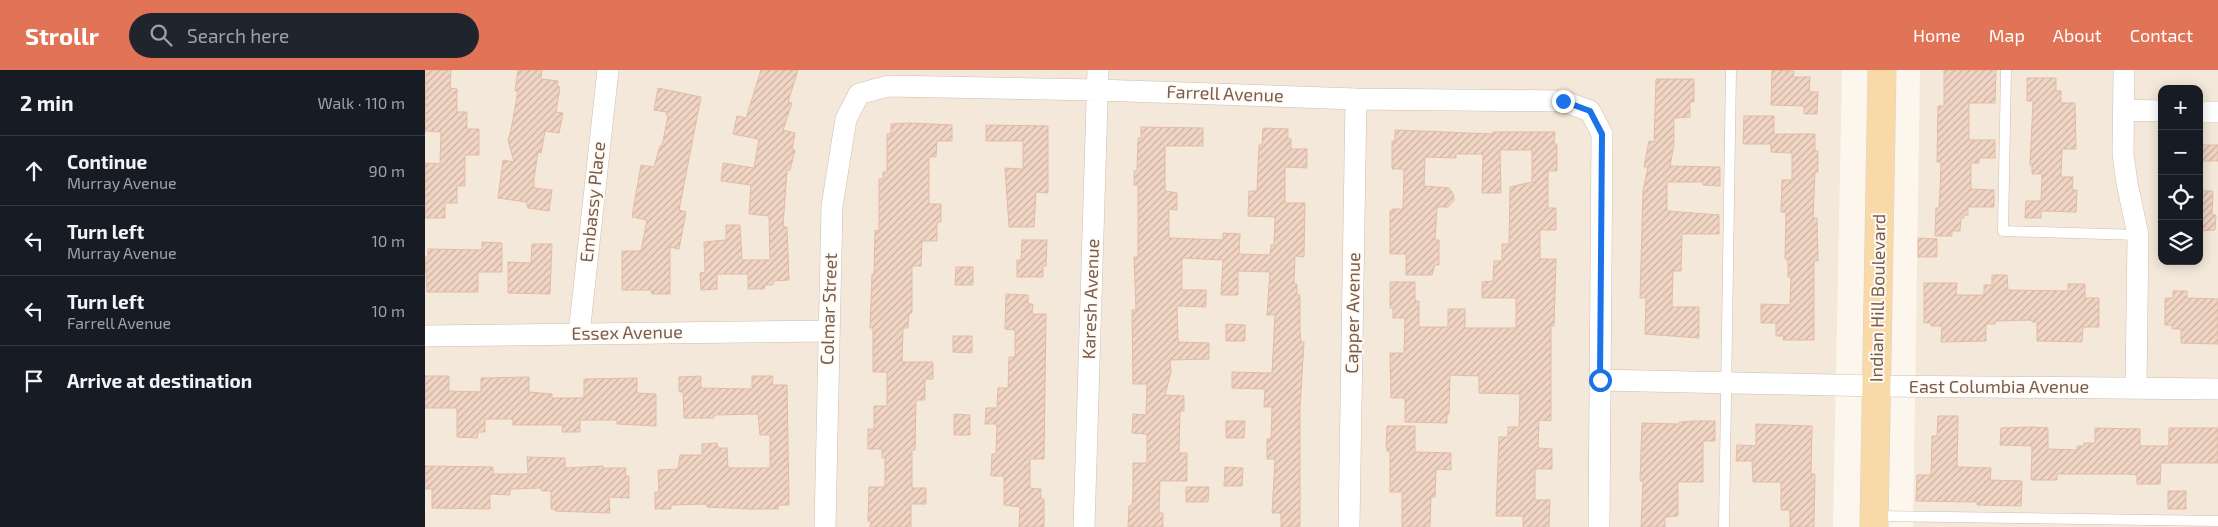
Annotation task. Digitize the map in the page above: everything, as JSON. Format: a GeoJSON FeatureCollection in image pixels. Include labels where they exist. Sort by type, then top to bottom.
{"type":"FeatureCollection","features":[{"type":"Feature","properties":{"kind":"main road","name":"Indian Hill Boulevard"},"geometry":{"type":"LineString","coordinates":[[1875,522],[1882,70]]}},
{"type":"Feature","properties":{"kind":"street","name":"Embassy Place"},"geometry":{"type":"LineString","coordinates":[[579,334],[608,70]]}},
{"type":"Feature","properties":{"kind":"street"},"geometry":{"type":"LineString","coordinates":[[2124,70],[2123,154],[2127,182],[2139,234],[2136,388]]}},
{"type":"Feature","properties":{"kind":"street","name":"Farrell Avenue"},"geometry":{"type":"LineString","coordinates":[[859,94],[888,86],[1098,80],[1356,99],[1563,101],[1590,111],[1602,134],[1600,380]]}},
{"type":"Feature","properties":{"kind":"street","name":"Karesh Avenue"},"geometry":{"type":"LineString","coordinates":[[1084,527],[1098,80]]}},
{"type":"Feature","properties":{"kind":"street","name":"Colmar Street"},"geometry":{"type":"LineString","coordinates":[[825,527],[832,206],[846,119],[859,94]]}},
{"type":"Feature","properties":{"kind":"street","name":"Capper Avenue"},"geometry":{"type":"LineString","coordinates":[[1349,527],[1356,99]]}},
{"type":"Feature","properties":{"kind":"street"},"geometry":{"type":"LineString","coordinates":[[2124,110],[2158,111]]}},
{"type":"Feature","properties":{"kind":"street"},"geometry":{"type":"LineString","coordinates":[[2203,112],[2218,112]]}},
{"type":"Feature","properties":{"kind":"street","name":"Essex Avenue"},"geometry":{"type":"LineString","coordinates":[[425,336],[828,332]]}},
{"type":"Feature","properties":{"kind":"street","name":"East Columbia Avenue"},"geometry":{"type":"LineString","coordinates":[[1600,380],[1877,386],[2218,388]]}},
{"type":"Feature","properties":{"kind":"street"},"geometry":{"type":"LineString","coordinates":[[1599,527],[1600,380]]}},
{"type":"Feature","properties":{"kind":"lane"},"geometry":{"type":"LineString","coordinates":[[1724,527],[1731,70]]}},
{"type":"Feature","properties":{"kind":"lane"},"geometry":{"type":"LineString","coordinates":[[2006,70],[2003,231],[2139,234]]}},
{"type":"Feature","properties":{"kind":"lane"},"geometry":{"type":"LineString","coordinates":[[1875,522],[2218,521]]}},
{"type":"Feature","properties":{"kind":"shaded area"},"geometry":{"type":"Polygon","coordinates":[[[425,70],[1842,70],[1833,527],[425,527],[425,70]]]}},
{"type":"Feature","properties":{"kind":"shaded area"},"geometry":{"type":"Polygon","coordinates":[[[1920,70],[2218,70],[2218,527],[1913,527],[1920,70]]]}},
{"type":"Feature","properties":{"kind":"building"},"geometry":{"type":"Polygon","coordinates":[[[426,70],[451,70],[450,88],[457,89],[457,112],[467,112],[467,129],[479,129],[479,155],[465,155],[465,186],[457,186],[457,203],[445,203],[445,218],[425,218],[425,163],[440,164],[441,132],[425,131],[426,70]]]}},
{"type":"Feature","properties":{"kind":"building"},"geometry":{"type":"Polygon","coordinates":[[[518,70],[542,70],[541,79],[558,81],[557,86],[560,87],[556,112],[563,113],[559,133],[545,131],[541,153],[538,152],[534,178],[534,188],[552,190],[549,211],[528,208],[526,202],[498,198],[503,160],[514,162],[508,140],[518,91],[515,91],[518,70]]]}},
{"type":"Feature","properties":{"kind":"building"},"geometry":{"type":"Polygon","coordinates":[[[761,70],[798,70],[788,102],[792,103],[783,130],[795,133],[792,150],[795,150],[790,170],[787,170],[783,227],[787,227],[789,280],[773,281],[773,285],[765,285],[764,289],[748,289],[748,274],[717,274],[717,289],[701,290],[700,273],[705,272],[704,242],[726,240],[726,225],[740,225],[742,260],[770,260],[769,216],[749,214],[751,185],[721,181],[723,163],[754,168],[759,139],[733,134],[737,116],[746,118],[761,70]]]}},
{"type":"Feature","properties":{"kind":"building"},"geometry":{"type":"Polygon","coordinates":[[[1772,70],[1794,71],[1793,77],[1810,77],[1809,92],[1818,92],[1817,114],[1804,114],[1804,106],[1771,105],[1772,70]]]}},
{"type":"Feature","properties":{"kind":"building"},"geometry":{"type":"Polygon","coordinates":[[[1944,70],[1996,70],[1995,103],[1969,103],[1969,140],[1995,140],[1995,158],[1979,158],[1979,163],[1971,163],[1971,189],[1994,190],[1994,207],[1968,207],[1968,215],[1964,215],[1964,218],[1961,218],[1960,231],[1952,231],[1952,236],[1935,236],[1936,208],[1939,208],[1941,162],[1937,162],[1938,106],[1944,106],[1944,70]]]}},
{"type":"Feature","properties":{"kind":"building"},"geometry":{"type":"Polygon","coordinates":[[[2027,78],[2056,78],[2056,91],[2061,91],[2061,103],[2075,103],[2076,149],[2062,149],[2061,177],[2073,177],[2072,190],[2077,190],[2076,212],[2041,211],[2041,218],[2025,218],[2026,201],[2041,201],[2042,174],[2032,174],[2032,165],[2030,165],[2033,101],[2027,101],[2027,78]]]}},
{"type":"Feature","properties":{"kind":"building"},"geometry":{"type":"Polygon","coordinates":[[[1656,79],[1694,79],[1694,102],[1690,102],[1690,117],[1674,118],[1674,144],[1670,166],[1720,167],[1720,186],[1703,185],[1703,182],[1667,182],[1667,211],[1719,215],[1719,234],[1682,234],[1681,271],[1673,271],[1672,307],[1699,307],[1699,338],[1645,334],[1646,298],[1640,298],[1643,191],[1648,167],[1644,167],[1649,141],[1654,142],[1656,79]]]}},
{"type":"Feature","properties":{"kind":"building"},"geometry":{"type":"Polygon","coordinates":[[[658,88],[701,97],[679,210],[686,212],[679,249],[670,247],[670,294],[652,294],[651,290],[622,290],[622,251],[641,251],[647,220],[632,217],[641,165],[654,167],[660,146],[662,146],[668,116],[666,115],[667,112],[654,110],[658,88]]]}},
{"type":"Feature","properties":{"kind":"building"},"geometry":{"type":"Polygon","coordinates":[[[1744,116],[1774,116],[1774,134],[1815,134],[1815,151],[1818,151],[1818,172],[1815,172],[1813,218],[1817,218],[1818,261],[1814,261],[1814,340],[1783,340],[1784,336],[1776,336],[1776,323],[1761,323],[1761,304],[1790,305],[1791,277],[1788,277],[1788,260],[1785,259],[1786,212],[1781,212],[1782,180],[1792,180],[1792,153],[1771,152],[1771,144],[1743,144],[1744,116]]]}},
{"type":"Feature","properties":{"kind":"building"},"geometry":{"type":"Polygon","coordinates":[[[891,124],[952,125],[952,141],[937,141],[936,157],[929,157],[929,204],[941,204],[941,222],[937,222],[937,241],[922,241],[921,266],[912,266],[912,313],[909,313],[908,328],[903,328],[902,362],[933,362],[933,379],[925,379],[925,400],[916,400],[915,450],[912,450],[912,488],[926,488],[926,504],[911,504],[911,527],[870,527],[871,521],[868,521],[869,487],[885,487],[885,458],[882,458],[882,449],[868,449],[868,429],[874,429],[874,406],[887,406],[887,372],[873,372],[873,328],[870,328],[875,230],[879,231],[879,179],[883,179],[883,172],[887,172],[887,134],[891,134],[891,124]]]}},
{"type":"Feature","properties":{"kind":"building"},"geometry":{"type":"Polygon","coordinates":[[[986,125],[1048,126],[1048,193],[1036,192],[1034,227],[1009,227],[1005,168],[1023,169],[1023,141],[986,141],[986,125]]]}},
{"type":"Feature","properties":{"kind":"building"},"geometry":{"type":"Polygon","coordinates":[[[1141,127],[1203,128],[1203,146],[1165,146],[1165,191],[1177,193],[1177,210],[1169,209],[1169,238],[1223,240],[1223,233],[1240,234],[1239,254],[1270,255],[1271,245],[1274,245],[1275,217],[1248,216],[1249,191],[1257,191],[1259,145],[1262,145],[1263,128],[1288,129],[1291,149],[1307,149],[1307,168],[1285,167],[1285,203],[1305,203],[1304,257],[1295,256],[1294,284],[1297,284],[1297,295],[1300,295],[1300,331],[1301,342],[1304,342],[1300,408],[1300,527],[1281,527],[1281,513],[1272,513],[1275,459],[1267,459],[1267,439],[1271,439],[1272,407],[1264,407],[1265,389],[1232,388],[1232,372],[1272,373],[1275,315],[1267,315],[1270,272],[1238,271],[1238,295],[1221,295],[1223,260],[1182,258],[1182,290],[1206,290],[1206,307],[1177,306],[1178,342],[1209,343],[1209,359],[1170,360],[1171,372],[1165,395],[1184,396],[1184,411],[1180,411],[1179,453],[1187,453],[1187,481],[1160,481],[1159,513],[1163,513],[1163,527],[1128,527],[1129,506],[1132,506],[1133,494],[1133,463],[1147,463],[1147,434],[1132,433],[1133,414],[1146,415],[1147,384],[1133,384],[1132,310],[1136,310],[1134,257],[1138,257],[1138,185],[1134,185],[1134,171],[1137,171],[1138,138],[1141,138],[1141,127]]]}},
{"type":"Feature","properties":{"kind":"building"},"geometry":{"type":"Polygon","coordinates":[[[1395,130],[1493,134],[1493,132],[1555,132],[1554,144],[1557,144],[1557,171],[1548,171],[1548,208],[1556,208],[1556,230],[1540,230],[1540,259],[1556,259],[1554,326],[1551,326],[1551,421],[1539,420],[1538,448],[1552,449],[1552,469],[1535,469],[1535,500],[1550,500],[1549,527],[1523,527],[1523,516],[1496,516],[1499,437],[1508,437],[1508,427],[1519,427],[1520,394],[1479,393],[1479,376],[1450,375],[1447,423],[1405,422],[1405,398],[1391,398],[1390,353],[1404,353],[1405,318],[1393,318],[1393,308],[1390,308],[1390,282],[1415,282],[1415,301],[1419,301],[1419,327],[1448,327],[1448,309],[1465,309],[1465,328],[1516,328],[1516,298],[1482,298],[1482,282],[1493,281],[1494,261],[1502,261],[1502,244],[1509,244],[1510,187],[1532,182],[1532,150],[1500,150],[1501,193],[1482,193],[1483,154],[1456,154],[1456,158],[1425,157],[1424,186],[1449,188],[1454,200],[1448,207],[1437,207],[1435,240],[1439,240],[1439,265],[1435,265],[1432,275],[1406,275],[1406,254],[1390,254],[1390,211],[1392,209],[1403,209],[1404,169],[1392,169],[1392,141],[1395,141],[1395,130]]]}},
{"type":"Feature","properties":{"kind":"building"},"geometry":{"type":"Polygon","coordinates":[[[2203,145],[2218,145],[2218,161],[2203,161],[2203,145]]]}},
{"type":"Feature","properties":{"kind":"building"},"geometry":{"type":"Polygon","coordinates":[[[2203,191],[2213,191],[2212,215],[2216,215],[2215,230],[2203,231],[2203,191]]]}},
{"type":"Feature","properties":{"kind":"building"},"geometry":{"type":"Polygon","coordinates":[[[1918,238],[1937,239],[1937,257],[1918,257],[1918,238]]]}},
{"type":"Feature","properties":{"kind":"building"},"geometry":{"type":"Polygon","coordinates":[[[1022,240],[1047,240],[1046,266],[1043,266],[1043,277],[1017,277],[1017,260],[1021,260],[1022,240]]]}},
{"type":"Feature","properties":{"kind":"building"},"geometry":{"type":"Polygon","coordinates":[[[482,242],[502,243],[502,272],[478,272],[478,292],[427,292],[425,257],[428,257],[428,249],[482,250],[482,242]]]}},
{"type":"Feature","properties":{"kind":"building"},"geometry":{"type":"Polygon","coordinates":[[[532,244],[552,244],[550,294],[508,293],[508,262],[531,263],[532,244]]]}},
{"type":"Feature","properties":{"kind":"building"},"geometry":{"type":"Polygon","coordinates":[[[956,267],[973,267],[973,285],[955,285],[956,267]]]}},
{"type":"Feature","properties":{"kind":"building"},"geometry":{"type":"Polygon","coordinates":[[[1992,275],[2007,275],[2008,290],[2068,291],[2068,284],[2085,284],[2085,298],[2099,298],[2099,327],[2083,327],[2082,342],[2037,341],[2037,322],[2032,322],[2032,320],[1995,321],[1995,324],[1986,324],[1986,341],[1941,342],[1942,326],[1931,326],[1931,323],[1924,323],[1924,283],[1957,283],[1956,295],[1984,295],[1984,285],[1992,285],[1992,275]]]}},
{"type":"Feature","properties":{"kind":"building"},"geometry":{"type":"Polygon","coordinates":[[[2173,291],[2187,291],[2187,298],[2218,299],[2218,344],[2181,343],[2181,329],[2172,329],[2172,325],[2165,325],[2165,298],[2173,298],[2173,291]]]}},
{"type":"Feature","properties":{"kind":"building"},"geometry":{"type":"Polygon","coordinates":[[[1006,294],[1028,295],[1028,304],[1033,304],[1032,314],[1046,314],[1044,459],[1030,459],[1030,488],[1041,489],[1041,499],[1044,499],[1044,527],[1019,527],[1020,507],[1004,505],[1003,476],[991,476],[992,454],[996,454],[997,424],[985,424],[986,408],[997,408],[998,388],[1008,388],[1009,357],[1015,357],[1015,330],[1005,329],[1006,294]]]}},
{"type":"Feature","properties":{"kind":"building"},"geometry":{"type":"Polygon","coordinates":[[[1226,324],[1245,325],[1245,341],[1226,341],[1226,324]]]}},
{"type":"Feature","properties":{"kind":"building"},"geometry":{"type":"Polygon","coordinates":[[[953,336],[972,336],[972,353],[953,352],[953,336]]]}},
{"type":"Feature","properties":{"kind":"building"},"geometry":{"type":"Polygon","coordinates":[[[425,376],[449,376],[449,391],[481,392],[481,378],[529,377],[529,392],[552,394],[552,398],[584,398],[584,379],[637,378],[637,393],[656,394],[656,426],[617,424],[617,420],[580,420],[580,432],[562,432],[563,425],[513,425],[513,419],[485,419],[485,432],[478,432],[477,438],[457,437],[457,408],[425,408],[425,376]]]}},
{"type":"Feature","properties":{"kind":"building"},"geometry":{"type":"Polygon","coordinates":[[[701,376],[701,388],[752,389],[752,376],[773,376],[772,385],[787,385],[789,505],[778,505],[778,509],[707,507],[707,504],[671,505],[671,509],[655,509],[655,492],[659,492],[658,470],[678,469],[680,455],[702,455],[702,444],[717,443],[718,448],[727,448],[728,468],[770,468],[770,435],[760,435],[758,414],[714,415],[714,418],[684,418],[683,392],[679,392],[679,377],[701,376]]]}},
{"type":"Feature","properties":{"kind":"building"},"geometry":{"type":"Polygon","coordinates":[[[954,414],[970,415],[970,435],[954,435],[954,414]]]}},
{"type":"Feature","properties":{"kind":"building"},"geometry":{"type":"Polygon","coordinates":[[[1938,416],[1958,416],[1957,467],[1991,468],[1990,480],[2022,481],[2021,506],[1977,505],[1977,502],[1916,501],[1917,475],[1931,475],[1932,436],[1937,436],[1938,416]]]}},
{"type":"Feature","properties":{"kind":"building"},"geometry":{"type":"Polygon","coordinates":[[[1226,421],[1245,421],[1244,438],[1226,438],[1226,421]]]}},
{"type":"Feature","properties":{"kind":"building"},"geometry":{"type":"Polygon","coordinates":[[[1715,421],[1715,441],[1703,441],[1703,482],[1678,482],[1678,516],[1665,517],[1665,527],[1641,527],[1643,481],[1640,481],[1642,423],[1679,424],[1679,422],[1715,421]]]}},
{"type":"Feature","properties":{"kind":"building"},"geometry":{"type":"Polygon","coordinates":[[[1756,424],[1812,426],[1811,474],[1815,474],[1814,527],[1790,527],[1790,510],[1781,510],[1781,482],[1753,482],[1752,461],[1736,461],[1737,445],[1756,446],[1756,424]]]}},
{"type":"Feature","properties":{"kind":"building"},"geometry":{"type":"Polygon","coordinates":[[[1387,426],[1415,426],[1415,452],[1451,453],[1451,470],[1436,469],[1435,497],[1431,497],[1430,527],[1402,527],[1402,492],[1390,492],[1390,452],[1387,451],[1386,446],[1387,426]]]}},
{"type":"Feature","properties":{"kind":"building"},"geometry":{"type":"Polygon","coordinates":[[[2001,428],[2048,428],[2048,449],[2077,450],[2077,446],[2084,446],[2084,443],[2095,443],[2095,428],[2140,429],[2140,446],[2169,446],[2169,428],[2218,428],[2218,463],[2161,463],[2160,484],[2137,484],[2137,475],[2128,474],[2057,474],[2057,480],[2031,480],[2032,446],[2000,445],[2001,428]]]}},
{"type":"Feature","properties":{"kind":"building"},"geometry":{"type":"Polygon","coordinates":[[[527,457],[565,458],[565,468],[603,466],[603,468],[626,468],[625,476],[629,476],[629,498],[609,497],[610,513],[555,511],[555,509],[551,509],[551,491],[542,491],[541,488],[510,489],[510,495],[490,494],[490,509],[432,508],[432,489],[425,489],[425,466],[493,467],[493,474],[528,474],[527,457]]]}},
{"type":"Feature","properties":{"kind":"building"},"geometry":{"type":"Polygon","coordinates":[[[1225,467],[1243,468],[1242,486],[1224,486],[1225,467]]]}},
{"type":"Feature","properties":{"kind":"building"},"geometry":{"type":"Polygon","coordinates":[[[1186,487],[1209,487],[1208,502],[1186,502],[1186,487]]]}},
{"type":"Feature","properties":{"kind":"building"},"geometry":{"type":"Polygon","coordinates":[[[2168,491],[2186,491],[2186,509],[2168,509],[2168,491]]]}},
{"type":"Feature","properties":{"kind":"route"},"geometry":{"type":"LineString","coordinates":[[1563,101],[1590,111],[1602,134],[1600,380]]}}]}
